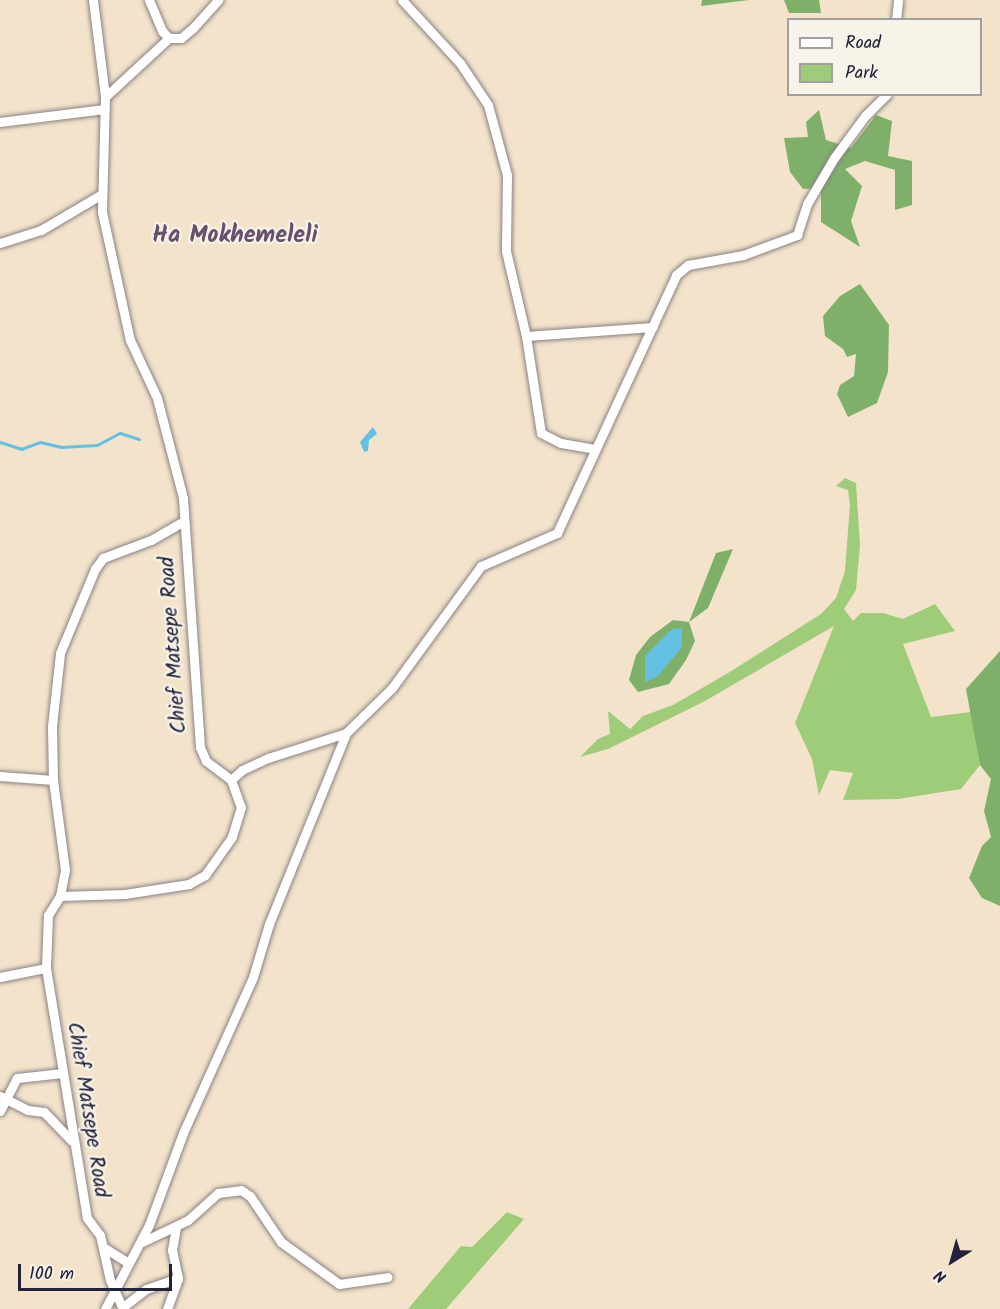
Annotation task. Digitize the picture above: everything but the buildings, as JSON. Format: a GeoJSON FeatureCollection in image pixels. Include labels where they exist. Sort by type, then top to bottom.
{"type":"FeatureCollection","features":[{"type":"Feature","properties":{"kind":"street","name":"Chief Matsepe Road"},"geometry":{"type":"LineString","coordinates":[[93,0],[105,98],[102,212],[130,340],[171,441],[183,498],[200,747],[206,761],[231,780]]}},
{"type":"Feature","properties":{"kind":"street"},"geometry":{"type":"LineString","coordinates":[[148,0],[162,31],[169,38]]}},
{"type":"Feature","properties":{"kind":"street"},"geometry":{"type":"LineString","coordinates":[[105,98],[169,38],[181,38],[194,28],[218,0]]}},
{"type":"Feature","properties":{"kind":"street"},"geometry":{"type":"LineString","coordinates":[[402,0],[434,32],[480,89],[488,105],[507,175],[506,251],[526,336],[541,434],[561,442],[594,448]]}},
{"type":"Feature","properties":{"kind":"street"},"geometry":{"type":"LineString","coordinates":[[896,18],[898,0]]}},
{"type":"Feature","properties":{"kind":"street"},"geometry":{"type":"LineString","coordinates":[[105,1309],[138,1244],[253,977],[269,924],[346,733],[392,688],[481,566],[558,532],[594,448],[653,327],[672,281],[683,267],[750,254],[797,236],[807,204],[834,158],[865,116],[885,96]]}},
{"type":"Feature","properties":{"kind":"street"},"geometry":{"type":"LineString","coordinates":[[0,122],[104,109]]}},
{"type":"Feature","properties":{"kind":"street"},"geometry":{"type":"LineString","coordinates":[[0,243],[41,230],[102,194]]}},
{"type":"Feature","properties":{"kind":"street"},"geometry":{"type":"LineString","coordinates":[[526,336],[653,327]]}},
{"type":"Feature","properties":{"kind":"street","name":"Chief Matsepe Road"},"geometry":{"type":"LineString","coordinates":[[123,1308],[100,1235],[87,1218],[46,968],[48,915],[60,896],[65,870],[53,780],[52,726],[60,652],[95,569],[103,558],[151,540],[184,521]]}},
{"type":"Feature","properties":{"kind":"street"},"geometry":{"type":"LineString","coordinates":[[60,896],[125,894],[189,884],[206,875],[239,822],[239,792],[231,780],[242,770],[268,758],[346,733]]}},
{"type":"Feature","properties":{"kind":"street"},"geometry":{"type":"LineString","coordinates":[[0,776],[53,780]]}},
{"type":"Feature","properties":{"kind":"street"},"geometry":{"type":"LineString","coordinates":[[0,977],[46,968]]}},
{"type":"Feature","properties":{"kind":"street"},"geometry":{"type":"LineString","coordinates":[[0,1111],[3,1099],[17,1078],[63,1073]]}},
{"type":"Feature","properties":{"kind":"street"},"geometry":{"type":"LineString","coordinates":[[3,1099],[44,1112],[66,1131],[76,1148]]}},
{"type":"Feature","properties":{"kind":"street"},"geometry":{"type":"LineString","coordinates":[[138,1244],[176,1227],[218,1193],[241,1190],[250,1196],[281,1242],[339,1284],[388,1277]]}},
{"type":"Feature","properties":{"kind":"street"},"geometry":{"type":"LineString","coordinates":[[167,1309],[178,1278],[172,1250],[176,1227]]}},
{"type":"Feature","properties":{"kind":"street"},"geometry":{"type":"LineString","coordinates":[[103,1247],[128,1262]]}},
{"type":"Feature","properties":{"kind":"street"},"geometry":{"type":"LineString","coordinates":[[123,1308],[146,1289],[178,1278]]}},
{"type":"Feature","properties":{"kind":"green space"},"geometry":{"type":"Polygon","coordinates":[[[702,0],[749,0],[701,6],[702,0]]]}},
{"type":"Feature","properties":{"kind":"green space"},"geometry":{"type":"Polygon","coordinates":[[[784,0],[819,0],[821,13],[789,13],[784,0]]]}},
{"type":"Feature","properties":{"kind":"green space"},"geometry":{"type":"Polygon","coordinates":[[[819,110],[826,140],[851,148],[876,115],[892,121],[888,156],[912,161],[912,205],[895,210],[895,170],[865,161],[845,169],[862,186],[851,221],[860,247],[821,222],[821,188],[803,189],[790,172],[784,138],[808,137],[806,122],[819,110]]]}},
{"type":"Feature","properties":{"kind":"green space"},"geometry":{"type":"Polygon","coordinates":[[[860,284],[889,325],[888,372],[877,403],[848,417],[837,394],[840,385],[854,376],[856,354],[847,357],[843,349],[825,336],[823,316],[840,296],[860,284]]]}},
{"type":"Feature","properties":{"kind":"green space"},"geometry":{"type":"Polygon","coordinates":[[[845,478],[856,483],[860,545],[856,590],[844,609],[853,621],[861,613],[883,613],[903,619],[935,604],[955,631],[903,644],[931,717],[971,712],[980,765],[961,789],[898,799],[843,800],[853,773],[830,770],[819,795],[812,759],[795,723],[834,626],[705,701],[608,749],[580,757],[598,739],[610,734],[608,711],[630,729],[643,716],[673,705],[821,614],[836,598],[845,571],[850,505],[848,490],[836,486],[845,478]]]}},
{"type":"Feature","properties":{"kind":"green space"},"geometry":{"type":"Polygon","coordinates":[[[733,549],[708,608],[689,622],[716,553],[733,549]]]}},
{"type":"Feature","properties":{"kind":"green space"},"geometry":{"type":"Polygon","coordinates":[[[673,620],[689,622],[695,641],[686,660],[669,684],[638,692],[629,680],[636,655],[650,637],[673,620]]]}},
{"type":"Feature","properties":{"kind":"green space"},"geometry":{"type":"Polygon","coordinates":[[[1000,651],[1000,906],[982,898],[969,878],[982,846],[991,837],[984,811],[991,779],[980,765],[966,689],[1000,651]]]}},
{"type":"Feature","properties":{"kind":"green space"},"geometry":{"type":"Polygon","coordinates":[[[507,1212],[524,1219],[446,1309],[408,1309],[461,1246],[472,1247],[507,1212]]]}},
{"type":"Feature","properties":{"kind":"water"},"geometry":{"type":"Polygon","coordinates":[[[373,427],[377,434],[369,440],[368,451],[364,452],[360,442],[373,427]]]}},
{"type":"Feature","properties":{"kind":"water"},"geometry":{"type":"Polygon","coordinates":[[[682,628],[682,647],[658,676],[645,682],[645,656],[672,629],[682,628]]]}},
{"type":"Feature","properties":{"kind":"waterway"},"geometry":{"type":"LineString","coordinates":[[0,442],[21,449],[40,442],[61,447],[97,445],[120,433],[139,439]]}},
{"type":"Feature","properties":{"kind":"district","name":"Ha Mokhemeleli"},"geometry":{"type":"Point","coordinates":[235,236]}}]}
